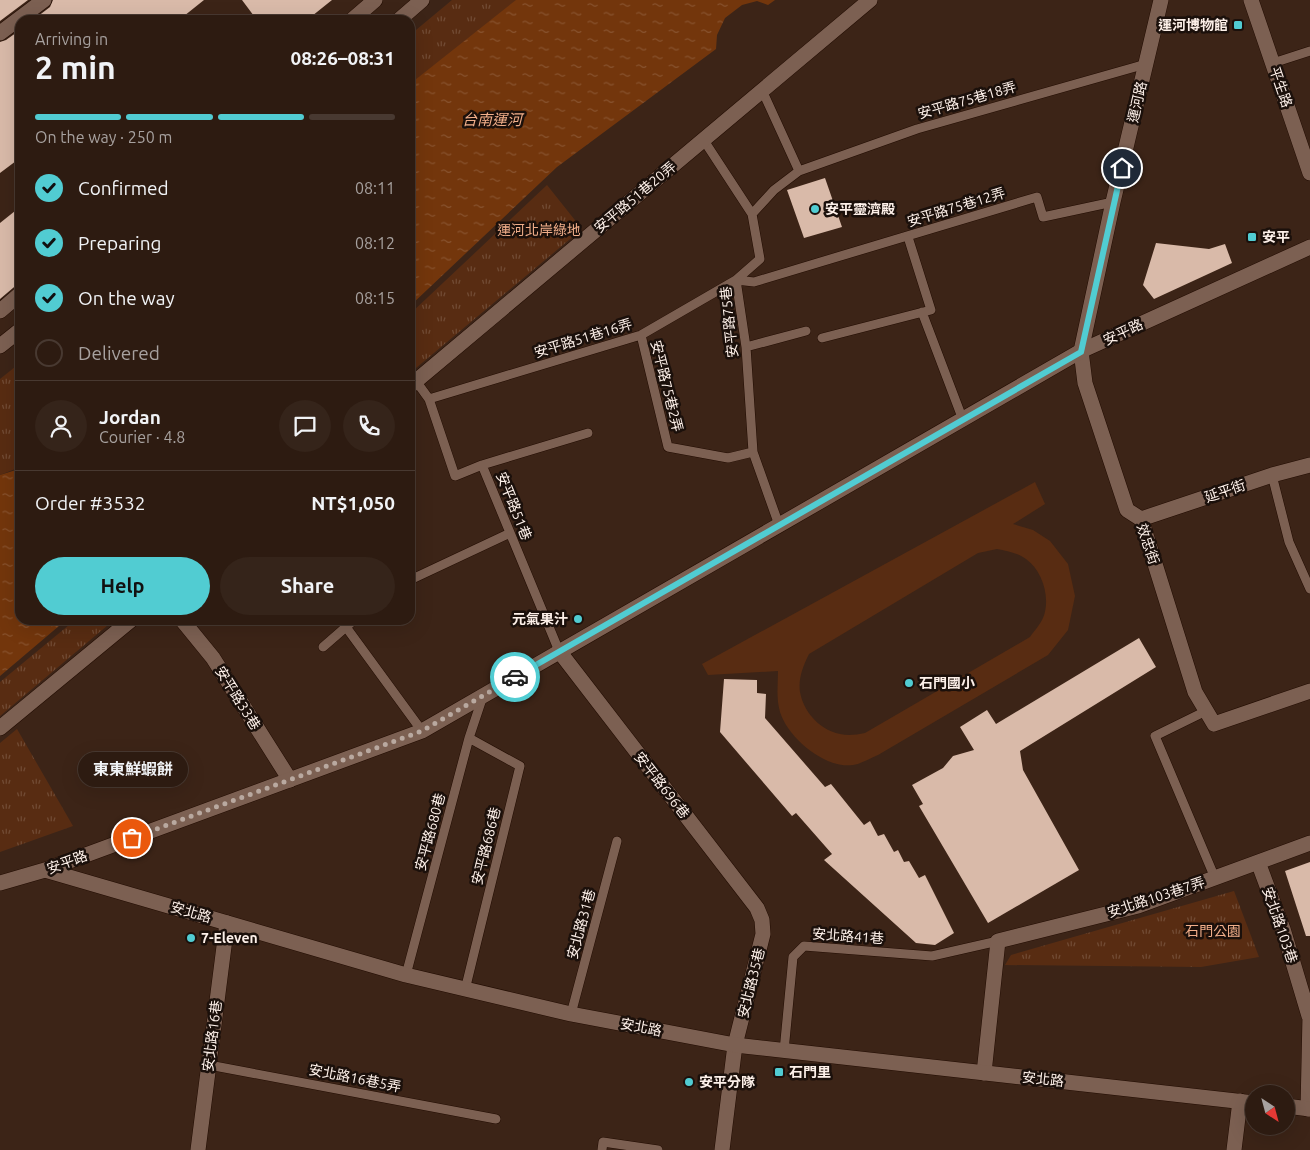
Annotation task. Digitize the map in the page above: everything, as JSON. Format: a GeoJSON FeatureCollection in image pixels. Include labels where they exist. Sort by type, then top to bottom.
{"type":"FeatureCollection","features":[{"type":"Feature","properties":{"kind":"street"},"geometry":{"type":"LineString","coordinates":[[24,15],[44,0]]}},
{"type":"Feature","properties":{"kind":"street"},"geometry":{"type":"LineString","coordinates":[[358,15],[375,0]]}},
{"type":"Feature","properties":{"kind":"street"},"geometry":{"type":"LineString","coordinates":[[404,15],[422,0]]}},
{"type":"Feature","properties":{"kind":"street","name":"安平路51巷20弄"},"geometry":{"type":"LineString","coordinates":[[415,381],[870,0]]}},
{"type":"Feature","properties":{"kind":"street","name":"運河路"},"geometry":{"type":"LineString","coordinates":[[1081,352],[1113,202],[1161,0]]}},
{"type":"Feature","properties":{"kind":"street","name":"平生路"},"geometry":{"type":"LineString","coordinates":[[1251,0],[1310,173]]}},
{"type":"Feature","properties":{"kind":"street"},"geometry":{"type":"LineString","coordinates":[[0,33],[15,22]]}},
{"type":"Feature","properties":{"kind":"street","name":"安平路"},"geometry":{"type":"LineString","coordinates":[[0,883],[45,870],[422,731],[1081,352],[1310,247]]}},
{"type":"Feature","properties":{"kind":"street"},"geometry":{"type":"LineString","coordinates":[[0,311],[15,298]]}},
{"type":"Feature","properties":{"kind":"street"},"geometry":{"type":"LineString","coordinates":[[0,346],[15,334]]}},
{"type":"Feature","properties":{"kind":"street","name":"效忠街"},"geometry":{"type":"LineString","coordinates":[[1081,352],[1085,383],[1127,510],[1141,519],[1195,692],[1206,711]]}},
{"type":"Feature","properties":{"kind":"street","name":"延平街"},"geometry":{"type":"LineString","coordinates":[[1141,519],[1272,475],[1310,465]]}},
{"type":"Feature","properties":{"kind":"street"},"geometry":{"type":"LineString","coordinates":[[0,728],[125,625]]}},
{"type":"Feature","properties":{"kind":"street","name":"安平路33巷"},"geometry":{"type":"LineString","coordinates":[[186,625],[213,658],[290,780]]}},
{"type":"Feature","properties":{"kind":"street","name":"安平路696巷"},"geometry":{"type":"LineString","coordinates":[[559,651],[757,908],[762,920]]}},
{"type":"Feature","properties":{"kind":"street"},"geometry":{"type":"LineString","coordinates":[[1206,711],[1214,724],[1310,691]]}},
{"type":"Feature","properties":{"kind":"street","name":"安北路103巷7弄"},"geometry":{"type":"LineString","coordinates":[[998,941],[1138,906],[1310,843]]}},
{"type":"Feature","properties":{"kind":"street","name":"安北路103巷"},"geometry":{"type":"LineString","coordinates":[[1258,862],[1283,929],[1310,1016],[1309,1109]]}},
{"type":"Feature","properties":{"kind":"street","name":"安北路"},"geometry":{"type":"LineString","coordinates":[[45,870],[406,975],[572,1014],[735,1045],[1245,1102]]}},
{"type":"Feature","properties":{"kind":"street","name":"安北路35巷"},"geometry":{"type":"LineString","coordinates":[[722,1150],[735,1045],[763,934],[762,920]]}},
{"type":"Feature","properties":{"kind":"street","name":"安北路16巷"},"geometry":{"type":"LineString","coordinates":[[198,1150],[227,923]]}},
{"type":"Feature","properties":{"kind":"street"},"geometry":{"type":"LineString","coordinates":[[984,1073],[998,941]]}},
{"type":"Feature","properties":{"kind":"street"},"geometry":{"type":"LineString","coordinates":[[1295,1107],[1309,1109]]}},
{"type":"Feature","properties":{"kind":"street"},"geometry":{"type":"LineString","coordinates":[[1234,1150],[1245,1109]]}},
{"type":"Feature","properties":{"kind":"lane"},"geometry":{"type":"LineString","coordinates":[[1273,63],[1310,51]]}},
{"type":"Feature","properties":{"kind":"lane","name":"安平路75巷18弄"},"geometry":{"type":"LineString","coordinates":[[799,171],[917,129],[1146,64]]}},
{"type":"Feature","properties":{"kind":"lane"},"geometry":{"type":"LineString","coordinates":[[703,139],[752,214],[774,190],[799,171],[762,90]]}},
{"type":"Feature","properties":{"kind":"lane","name":"安平路75巷12弄"},"geometry":{"type":"LineString","coordinates":[[736,280],[754,282],[1037,197],[1042,217],[1113,202]]}},
{"type":"Feature","properties":{"kind":"lane","name":"安平路75巷"},"geometry":{"type":"LineString","coordinates":[[752,214],[760,259],[736,280],[746,347],[753,452],[779,525]]}},
{"type":"Feature","properties":{"kind":"lane"},"geometry":{"type":"LineString","coordinates":[[822,338],[931,310],[908,236]]}},
{"type":"Feature","properties":{"kind":"lane","name":"安平路51巷16弄"},"geometry":{"type":"LineString","coordinates":[[429,399],[641,335],[736,280]]}},
{"type":"Feature","properties":{"kind":"lane"},"geometry":{"type":"LineString","coordinates":[[922,312],[963,420]]}},
{"type":"Feature","properties":{"kind":"lane"},"geometry":{"type":"LineString","coordinates":[[746,347],[806,331]]}},
{"type":"Feature","properties":{"kind":"lane","name":"安平路75巷2弄"},"geometry":{"type":"LineString","coordinates":[[641,335],[668,448],[728,458],[753,452]]}},
{"type":"Feature","properties":{"kind":"lane","name":"安平路51巷"},"geometry":{"type":"LineString","coordinates":[[415,385],[429,399],[455,476],[482,465],[559,651]]}},
{"type":"Feature","properties":{"kind":"lane"},"geometry":{"type":"LineString","coordinates":[[482,465],[588,433]]}},
{"type":"Feature","properties":{"kind":"lane"},"geometry":{"type":"LineString","coordinates":[[1272,475],[1289,542],[1310,589]]}},
{"type":"Feature","properties":{"kind":"lane"},"geometry":{"type":"LineString","coordinates":[[415,578],[510,533]]}},
{"type":"Feature","properties":{"kind":"lane"},"geometry":{"type":"LineString","coordinates":[[323,647],[348,625]]}},
{"type":"Feature","properties":{"kind":"lane"},"geometry":{"type":"LineString","coordinates":[[346,627],[422,731]]}},
{"type":"Feature","properties":{"kind":"lane","name":"安平路680巷"},"geometry":{"type":"LineString","coordinates":[[406,975],[469,738],[483,696]]}},
{"type":"Feature","properties":{"kind":"lane"},"geometry":{"type":"LineString","coordinates":[[1206,711],[1155,736],[1215,878]]}},
{"type":"Feature","properties":{"kind":"lane","name":"安平路686巷"},"geometry":{"type":"LineString","coordinates":[[465,990],[520,766],[469,738]]}},
{"type":"Feature","properties":{"kind":"lane","name":"安北路31巷"},"geometry":{"type":"LineString","coordinates":[[572,1014],[617,841]]}},
{"type":"Feature","properties":{"kind":"lane","name":"安北路41巷"},"geometry":{"type":"LineString","coordinates":[[784,1051],[793,957],[804,946],[932,956],[998,941]]}},
{"type":"Feature","properties":{"kind":"lane","name":"安北路16巷5弄"},"geometry":{"type":"LineString","coordinates":[[209,1065],[496,1119]]}},
{"type":"Feature","properties":{"kind":"lane"},"geometry":{"type":"LineString","coordinates":[[602,1150],[603,1142],[658,1150]]}},
{"type":"Feature","properties":{"kind":"green space"},"geometry":{"type":"Polygon","coordinates":[[[452,0],[517,0],[415,83],[415,31],[452,0]]]}},
{"type":"Feature","properties":{"kind":"green space","name":"運河北岸綠地"},"geometry":{"type":"Polygon","coordinates":[[[547,185],[582,229],[415,369],[415,309],[547,185]]]}},
{"type":"Feature","properties":{"kind":"green space"},"geometry":{"type":"Polygon","coordinates":[[[15,367],[15,469],[0,475],[0,379],[15,367]]]}},
{"type":"Feature","properties":{"kind":"green space"},"geometry":{"type":"Polygon","coordinates":[[[1035,482],[1045,504],[1013,524],[1033,530],[1050,541],[1068,564],[1075,596],[1068,630],[1048,655],[878,755],[853,765],[842,765],[820,757],[809,750],[791,732],[780,712],[778,671],[708,675],[702,664],[1035,482]],[[997,549],[978,553],[809,654],[801,673],[800,692],[802,700],[811,716],[832,732],[849,735],[865,733],[1030,637],[1042,621],[1045,611],[1046,594],[1041,578],[1032,564],[1023,557],[997,549]]]}},
{"type":"Feature","properties":{"kind":"green space"},"geometry":{"type":"Polygon","coordinates":[[[69,625],[108,625],[0,716],[0,682],[69,625]]]}},
{"type":"Feature","properties":{"kind":"green space"},"geometry":{"type":"Polygon","coordinates":[[[17,729],[73,826],[0,852],[0,743],[17,729]]]}},
{"type":"Feature","properties":{"kind":"green space","name":"石門公園"},"geometry":{"type":"Polygon","coordinates":[[[1234,891],[1259,957],[1201,967],[1005,965],[1011,955],[1234,891]]]}},
{"type":"Feature","properties":{"kind":"water","name":"台南運河"},"geometry":{"type":"Polygon","coordinates":[[[516,0],[775,0],[768,5],[757,1],[742,5],[725,18],[717,35],[716,49],[557,167],[415,301],[415,80],[516,0]]]}},
{"type":"Feature","properties":{"kind":"water"},"geometry":{"type":"Polygon","coordinates":[[[15,470],[15,625],[60,625],[0,676],[0,475],[15,470]]]}},
{"type":"Feature","properties":{"kind":"building"},"geometry":{"type":"Polygon","coordinates":[[[0,0],[28,0],[0,21],[0,0]]]}},
{"type":"Feature","properties":{"kind":"building"},"geometry":{"type":"Polygon","coordinates":[[[53,0],[204,0],[185,15],[40,15],[50,7],[53,0]]]}},
{"type":"Feature","properties":{"kind":"building"},"geometry":{"type":"Polygon","coordinates":[[[242,0],[332,0],[313,15],[253,15],[242,0]]]}},
{"type":"Feature","properties":{"kind":"building"},"geometry":{"type":"Polygon","coordinates":[[[15,34],[15,162],[0,173],[0,42],[15,34]]]}},
{"type":"Feature","properties":{"kind":"building","name":"安平靈濟殿"},"geometry":{"type":"Polygon","coordinates":[[[825,178],[842,227],[804,238],[787,190],[825,178]]]}},
{"type":"Feature","properties":{"kind":"building"},"geometry":{"type":"Polygon","coordinates":[[[15,211],[15,286],[0,299],[0,223],[15,211]]]}},
{"type":"Feature","properties":{"kind":"building"},"geometry":{"type":"Polygon","coordinates":[[[1156,243],[1209,249],[1225,244],[1232,263],[1154,299],[1143,285],[1156,243]]]}},
{"type":"Feature","properties":{"kind":"building"},"geometry":{"type":"Polygon","coordinates":[[[1139,638],[1156,667],[1020,751],[1023,770],[1079,870],[988,923],[919,806],[923,804],[912,785],[943,768],[953,756],[974,750],[960,727],[987,710],[996,724],[1139,638]]]}},
{"type":"Feature","properties":{"kind":"building"},"geometry":{"type":"Polygon","coordinates":[[[724,679],[757,680],[757,693],[766,694],[765,718],[825,787],[831,784],[864,825],[870,821],[878,836],[884,834],[894,852],[898,850],[904,862],[909,861],[919,878],[925,875],[954,933],[935,945],[916,943],[824,860],[832,854],[796,813],[792,816],[720,732],[724,679]]]}},
{"type":"Feature","properties":{"kind":"building"},"geometry":{"type":"Polygon","coordinates":[[[1310,862],[1310,936],[1306,936],[1285,871],[1310,862]]]}},
{"type":"Feature","properties":{"kind":"way so far"},"geometry":{"type":"LineString","coordinates":[[132,838],[422,731],[515,677]]}},
{"type":"Feature","properties":{"kind":"place","name":"運河博物館"},"geometry":{"type":"Point","coordinates":[1238,25]}},
{"type":"Feature","properties":{"kind":"place","name":"安平靈濟殿"},"geometry":{"type":"Point","coordinates":[815,209]}},
{"type":"Feature","properties":{"kind":"place","name":"安平"},"geometry":{"type":"Point","coordinates":[1252,237]}},
{"type":"Feature","properties":{"kind":"place","name":"元氣果汁"},"geometry":{"type":"Point","coordinates":[578,619]}},
{"type":"Feature","properties":{"kind":"place","name":"石門國小"},"geometry":{"type":"Point","coordinates":[909,683]}},
{"type":"Feature","properties":{"kind":"place","name":"東東鮮蝦餅"},"geometry":{"type":"Point","coordinates":[132,838]}},
{"type":"Feature","properties":{"kind":"place","name":"7-Eleven"},"geometry":{"type":"Point","coordinates":[191,938]}},
{"type":"Feature","properties":{"kind":"place","name":"石門里"},"geometry":{"type":"Point","coordinates":[779,1072]}},
{"type":"Feature","properties":{"kind":"place","name":"安平分隊"},"geometry":{"type":"Point","coordinates":[689,1082]}},
{"type":"Feature","properties":{"kind":"route"},"geometry":{"type":"LineString","coordinates":[[515,677],[1081,352],[1122,168]]}}]}
